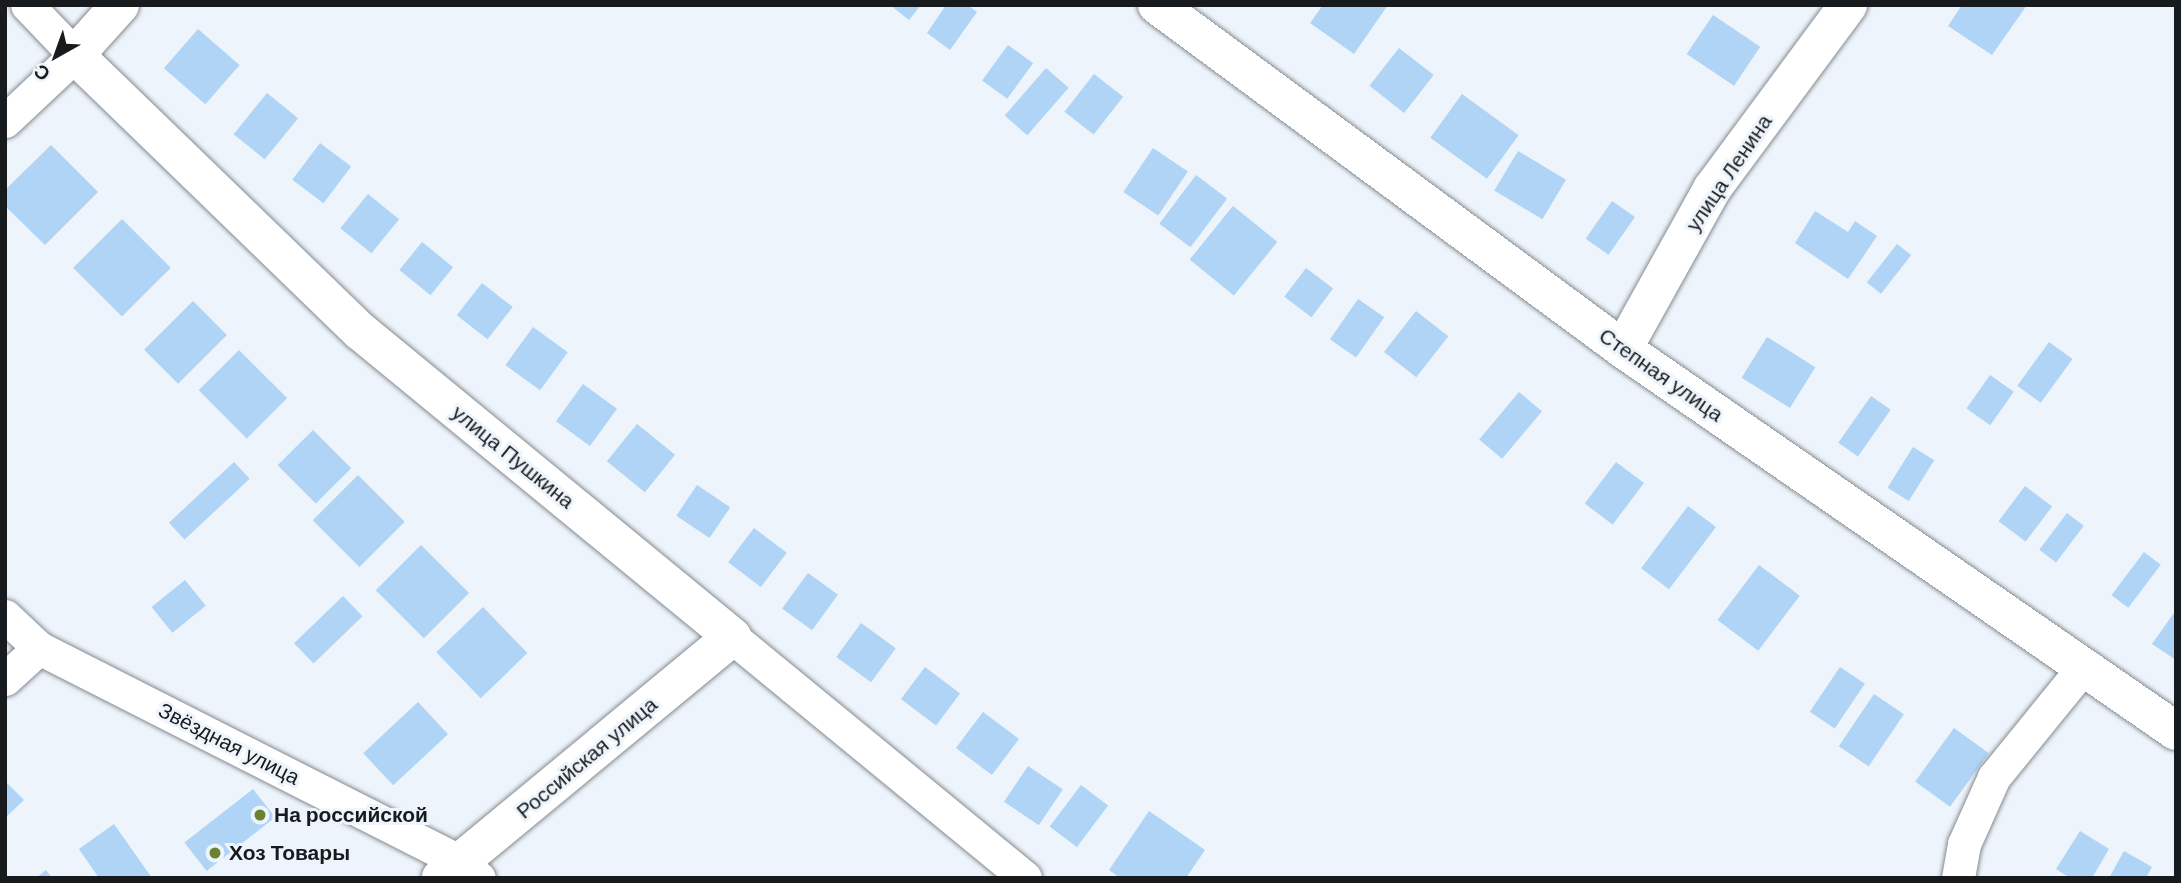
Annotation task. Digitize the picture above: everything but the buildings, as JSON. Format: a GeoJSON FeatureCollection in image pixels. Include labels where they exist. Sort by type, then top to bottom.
{"type":"FeatureCollection","features":[{"type":"Feature","properties":{"kind":"street","name":"улица Пушкина"},"geometry":{"type":"LineString","coordinates":[[27,5],[75,55],[360,331],[732,637],[998,866],[1025,878]]}},
{"type":"Feature","properties":{"kind":"street"},"geometry":{"type":"LineString","coordinates":[[5,121],[75,55],[120,5]]}},
{"type":"Feature","properties":{"kind":"street","name":"Степная улица"},"geometry":{"type":"LineString","coordinates":[[1157,5],[1623,349],[2081,670],[2176,731]]}},
{"type":"Feature","properties":{"kind":"street","name":"улица Ленина"},"geometry":{"type":"LineString","coordinates":[[1623,349],[1712,189],[1848,5]]}},
{"type":"Feature","properties":{"kind":"street","name":"Звёздная улица"},"geometry":{"type":"LineString","coordinates":[[5,616],[39,648],[460,872]]}},
{"type":"Feature","properties":{"kind":"street","name":"Российская улица"},"geometry":{"type":"LineString","coordinates":[[460,872],[732,637]]}},
{"type":"Feature","properties":{"kind":"street"},"geometry":{"type":"LineString","coordinates":[[5,679],[39,648]]}},
{"type":"Feature","properties":{"kind":"street"},"geometry":{"type":"LineString","coordinates":[[1958,878],[1964,845],[1994,778],[2081,670]]}},
{"type":"Feature","properties":{"kind":"place","name":"На российской"},"geometry":{"type":"Point","coordinates":[260,815]}},
{"type":"Feature","properties":{"kind":"place","name":"Хоз Товары"},"geometry":{"type":"Point","coordinates":[215,853]}}]}
